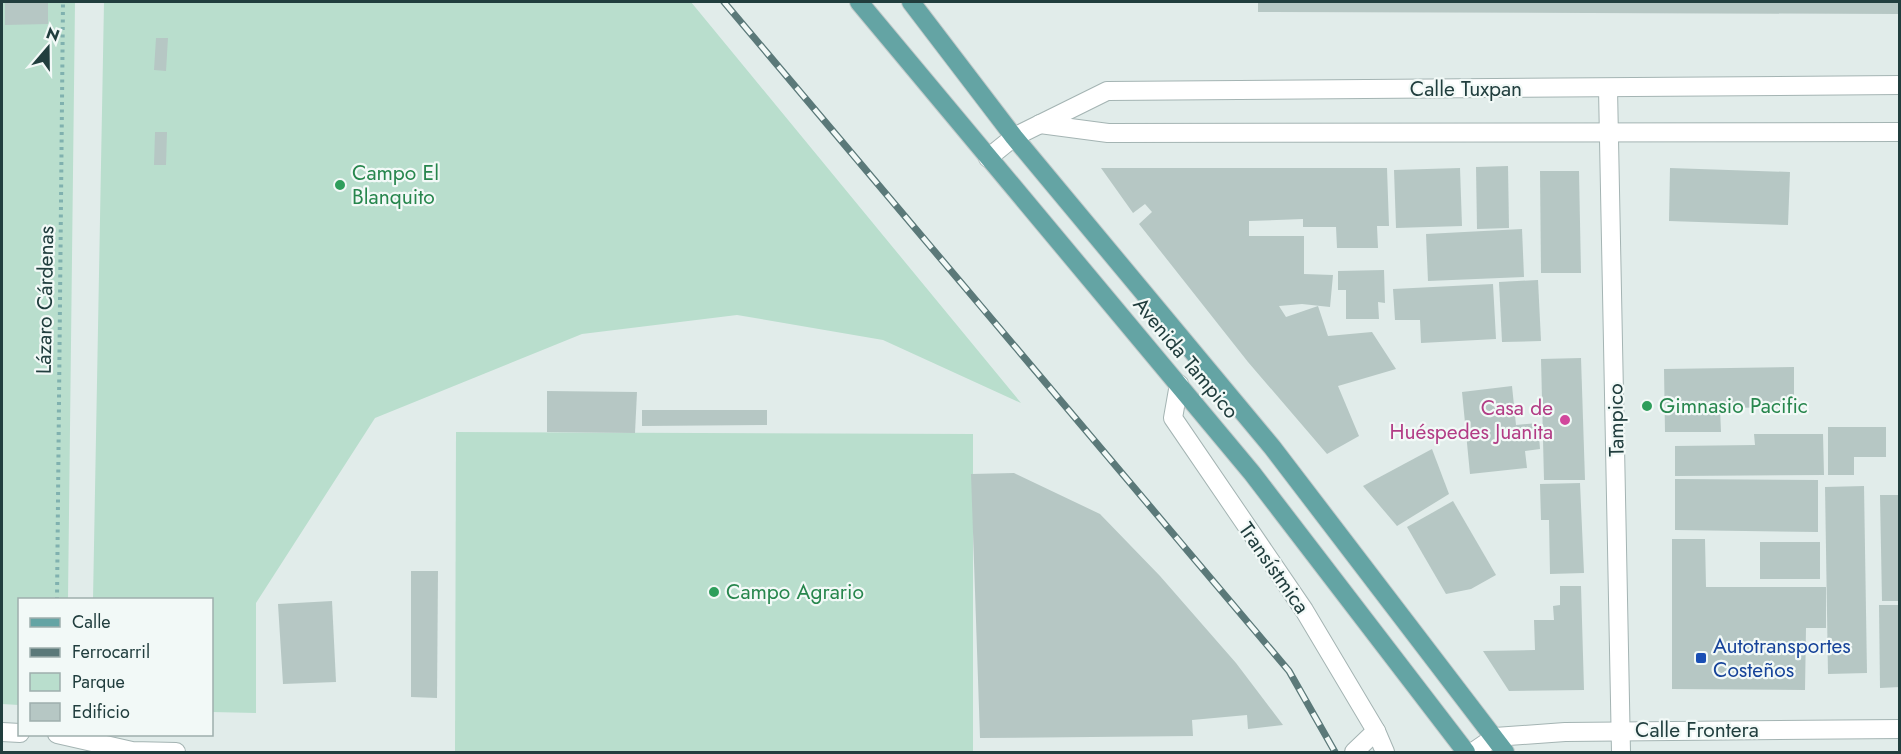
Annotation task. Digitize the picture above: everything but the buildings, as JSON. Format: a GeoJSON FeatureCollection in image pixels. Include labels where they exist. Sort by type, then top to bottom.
{"type":"FeatureCollection","features":[{"type":"Feature","properties":{"kind":"main road","name":"Avenida Tampico"},"geometry":{"type":"LineString","coordinates":[[859,2],[1252,473],[1467,753]]}},
{"type":"Feature","properties":{"kind":"main road","name":"Avenida Tampico"},"geometry":{"type":"LineString","coordinates":[[911,2],[1014,136],[1272,447],[1505,753]]}},
{"type":"Feature","properties":{"kind":"street","name":"Calle Tuxpan"},"geometry":{"type":"LineString","coordinates":[[988,158],[1014,136],[1107,91],[1899,85]]}},
{"type":"Feature","properties":{"kind":"street","name":"Tampico"},"geometry":{"type":"LineString","coordinates":[[1608,88],[1621,753]]}},
{"type":"Feature","properties":{"kind":"street"},"geometry":{"type":"LineString","coordinates":[[1040,124],[1108,133],[1899,132]]}},
{"type":"Feature","properties":{"kind":"street","name":"Transístmica"},"geometry":{"type":"LineString","coordinates":[[1179,384],[1173,418],[1304,610],[1376,731],[1385,753]]}},
{"type":"Feature","properties":{"kind":"street","name":"Calle Frontera"},"geometry":{"type":"LineString","coordinates":[[1495,737],[1621,731],[1899,729]]}},
{"type":"Feature","properties":{"kind":"street"},"geometry":{"type":"LineString","coordinates":[[1354,753],[1376,731]]}},
{"type":"Feature","properties":{"kind":"street"},"geometry":{"type":"LineString","coordinates":[[2,732],[18,733]]}},
{"type":"Feature","properties":{"kind":"street"},"geometry":{"type":"LineString","coordinates":[[61,736],[129,752],[176,753]]}},
{"type":"Feature","properties":{"kind":"street"},"geometry":{"type":"LineString","coordinates":[[1473,753],[1495,737]]}},
{"type":"Feature","properties":{"kind":"path","name":"Lázaro Cárdenas"},"geometry":{"type":"LineString","coordinates":[[57,598],[63,2]]}},
{"type":"Feature","properties":{"kind":"green space"},"geometry":{"type":"Polygon","coordinates":[[[2,2],[75,2],[68,598],[18,598],[18,705],[2,704],[2,2]]]}},
{"type":"Feature","properties":{"kind":"green space"},"geometry":{"type":"Polygon","coordinates":[[[104,2],[691,2],[1021,403],[883,340],[737,315],[582,334],[375,418],[256,603],[256,713],[213,712],[213,598],[93,598],[104,2]]]}},
{"type":"Feature","properties":{"kind":"green space","name":"Campo Agrario"},"geometry":{"type":"Polygon","coordinates":[[[456,432],[973,434],[973,752],[455,751],[456,432]]]}},
{"type":"Feature","properties":{"kind":"railway"},"geometry":{"type":"LineString","coordinates":[[724,2],[1289,671],[1335,752]]}},
{"type":"Feature","properties":{"kind":"place","name":"Campo El Blanquito"},"geometry":{"type":"Point","coordinates":[340,185]}},
{"type":"Feature","properties":{"kind":"place","name":"Gimnasio Pacific"},"geometry":{"type":"Point","coordinates":[1647,406]}},
{"type":"Feature","properties":{"kind":"place","name":"Casa de Huéspedes Juanita"},"geometry":{"type":"Point","coordinates":[1565,420]}},
{"type":"Feature","properties":{"kind":"place","name":"Campo Agrario"},"geometry":{"type":"Point","coordinates":[714,592]}},
{"type":"Feature","properties":{"kind":"place","name":"Autotransportes Costeños"},"geometry":{"type":"Point","coordinates":[1701,658]}}]}
